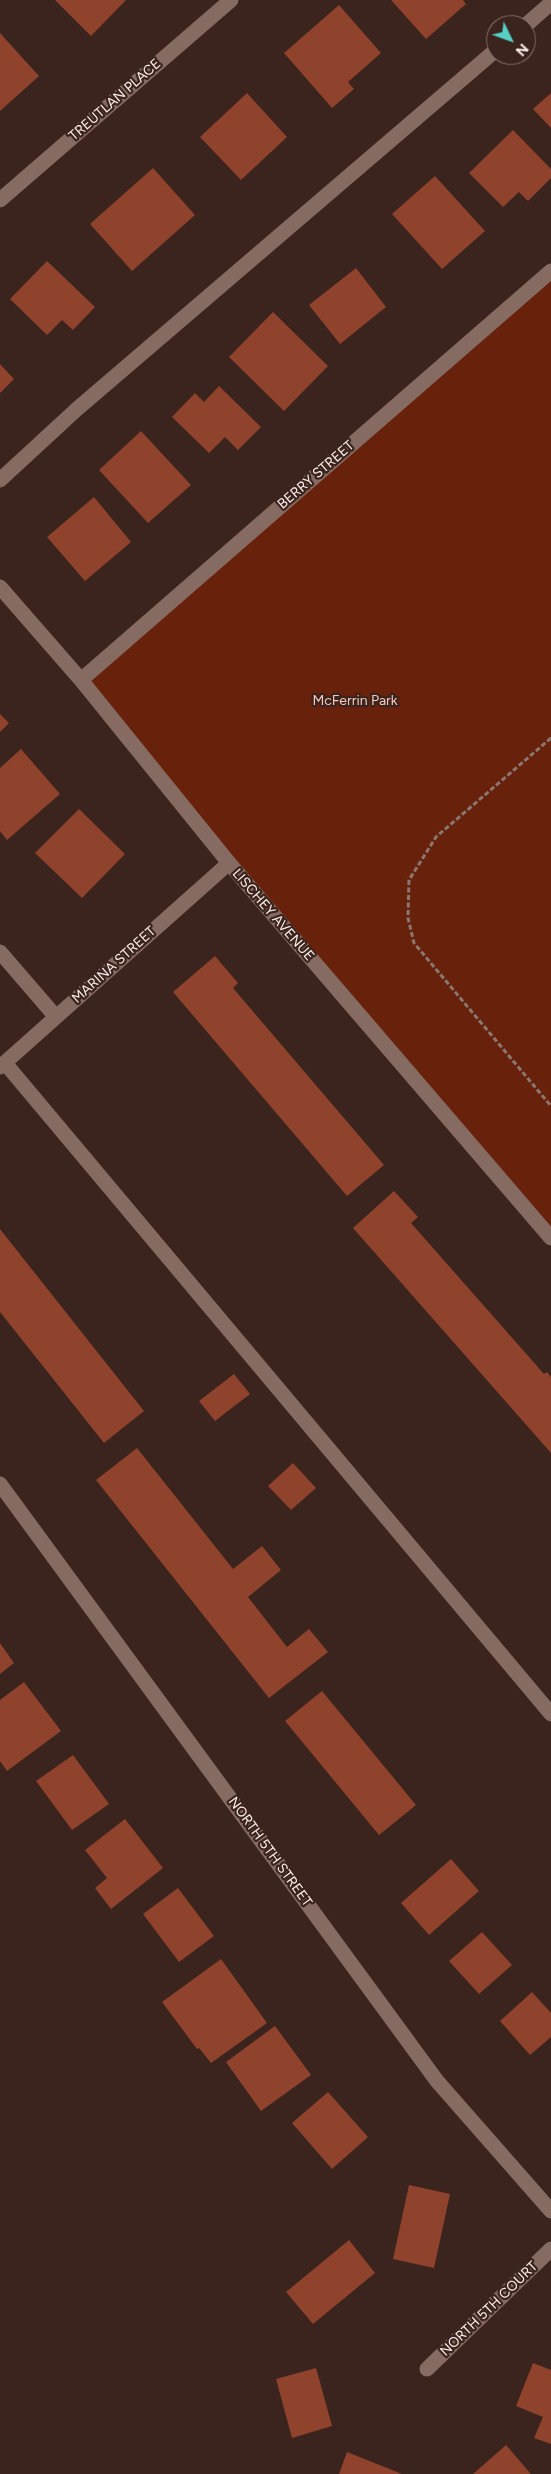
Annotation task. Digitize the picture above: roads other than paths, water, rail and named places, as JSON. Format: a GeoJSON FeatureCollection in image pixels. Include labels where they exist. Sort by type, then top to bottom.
{"type":"FeatureCollection","features":[{"type":"Feature","properties":{"kind":"street","name":"TREUTLAN PLACE"},"geometry":{"type":"LineString","coordinates":[[0,200],[231,0]]}},
{"type":"Feature","properties":{"kind":"street"},"geometry":{"type":"LineString","coordinates":[[536,16],[551,3]]}},
{"type":"Feature","properties":{"kind":"street"},"geometry":{"type":"LineString","coordinates":[[0,480],[77,409],[486,59]]}},
{"type":"Feature","properties":{"kind":"street","name":"BERRY STREET"},"geometry":{"type":"LineString","coordinates":[[80,680],[551,272]]}},
{"type":"Feature","properties":{"kind":"street","name":"LISCHEY AVENUE"},"geometry":{"type":"LineString","coordinates":[[0,587],[80,680],[229,863],[551,1238]]}},
{"type":"Feature","properties":{"kind":"street","name":"MARINA STREET"},"geometry":{"type":"LineString","coordinates":[[2,1065],[229,863]]}},
{"type":"Feature","properties":{"kind":"street"},"geometry":{"type":"LineString","coordinates":[[0,952],[56,1017]]}},
{"type":"Feature","properties":{"kind":"street"},"geometry":{"type":"LineString","coordinates":[[2,1065],[551,1714]]}},
{"type":"Feature","properties":{"kind":"street","name":"NORTH 5TH STREET"},"geometry":{"type":"LineString","coordinates":[[0,1484],[437,2081],[551,2211]]}},
{"type":"Feature","properties":{"kind":"street","name":"NORTH 5TH COURT"},"geometry":{"type":"LineString","coordinates":[[427,2369],[551,2249]]}},
{"type":"Feature","properties":{"kind":"park label","name":"McFerrin Park"},"geometry":{"type":"Point","coordinates":[355,701]}}]}
